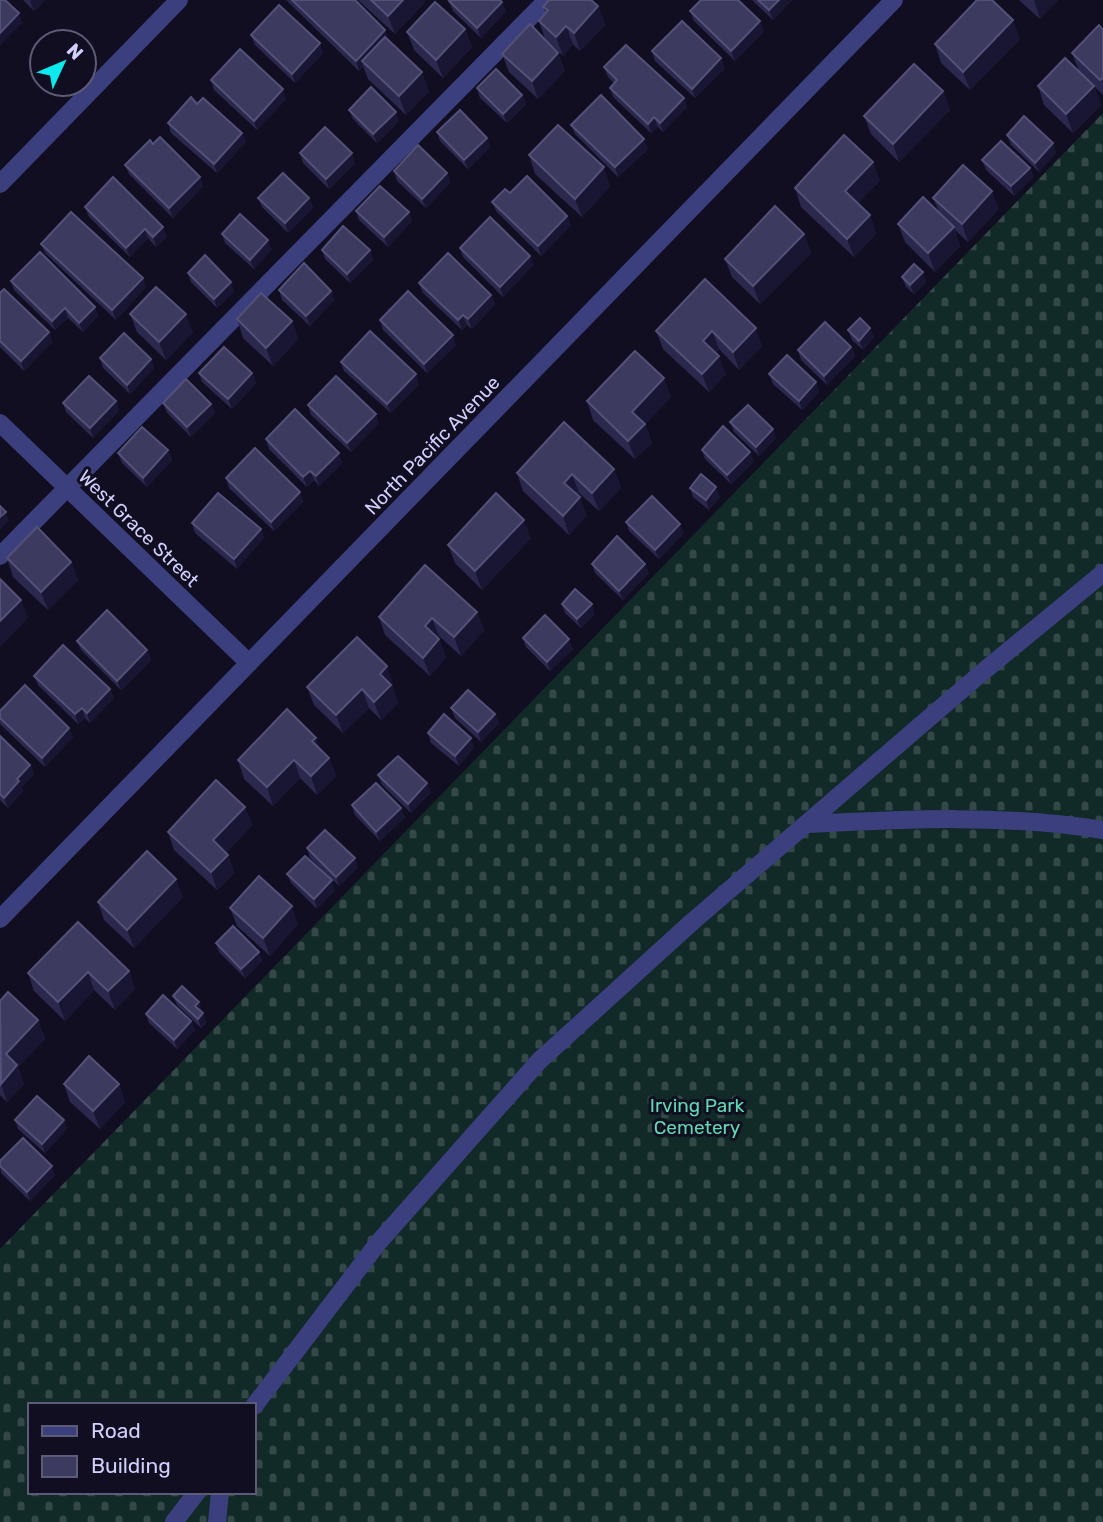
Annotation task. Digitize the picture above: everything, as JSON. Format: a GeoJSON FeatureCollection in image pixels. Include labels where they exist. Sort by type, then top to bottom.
{"type":"FeatureCollection","features":[{"type":"Feature","properties":{"kind":"street"},"geometry":{"type":"LineString","coordinates":[[0,184],[178,0]]}},
{"type":"Feature","properties":{"kind":"street"},"geometry":{"type":"LineString","coordinates":[[0,556],[547,0]]}},
{"type":"Feature","properties":{"kind":"street","name":"North Pacific Avenue"},"geometry":{"type":"LineString","coordinates":[[0,919],[894,0]]}},
{"type":"Feature","properties":{"kind":"street","name":"West Grace Street"},"geometry":{"type":"LineString","coordinates":[[0,423],[249,663]]}},
{"type":"Feature","properties":{"kind":"street"},"geometry":{"type":"LineString","coordinates":[[256,1403],[378,1243],[539,1061],[692,922],[979,675],[1103,573]]}},
{"type":"Feature","properties":{"kind":"street"},"geometry":{"type":"LineString","coordinates":[[809,824],[934,818],[1009,821],[1103,830]]}},
{"type":"Feature","properties":{"kind":"street"},"geometry":{"type":"LineString","coordinates":[[174,1522],[195,1494]]}},
{"type":"Feature","properties":{"kind":"street"},"geometry":{"type":"LineString","coordinates":[[217,1522],[220,1494]]}},
{"type":"Feature","properties":{"kind":"green space","name":"Irving Park Cemetery"},"geometry":{"type":"Polygon","coordinates":[[[1103,113],[1103,1522],[0,1522],[0,1249],[1103,113]]]}},
{"type":"Feature","properties":{"kind":"building"},"geometry":{"type":"Polygon","coordinates":[[[0,0],[5,0],[19,13],[0,33],[0,0]]]}},
{"type":"Feature","properties":{"kind":"building"},"geometry":{"type":"Polygon","coordinates":[[[292,0],[355,0],[385,30],[356,61],[292,0]]]}},
{"type":"Feature","properties":{"kind":"building"},"geometry":{"type":"Polygon","coordinates":[[[371,0],[403,0],[388,16],[371,0]]]}},
{"type":"Feature","properties":{"kind":"building"},"geometry":{"type":"Polygon","coordinates":[[[549,0],[591,0],[598,6],[574,33],[566,26],[556,37],[539,21],[548,10],[543,7],[549,0]]]}},
{"type":"Feature","properties":{"kind":"building"},"geometry":{"type":"Polygon","coordinates":[[[701,0],[738,0],[760,21],[731,51],[690,11],[701,0]]]}},
{"type":"Feature","properties":{"kind":"building"},"geometry":{"type":"Polygon","coordinates":[[[758,0],[779,0],[769,10],[758,0]]]}},
{"type":"Feature","properties":{"kind":"building"},"geometry":{"type":"Polygon","coordinates":[[[977,0],[992,0],[1013,20],[963,72],[935,44],[977,0]]]}},
{"type":"Feature","properties":{"kind":"building"},"geometry":{"type":"Polygon","coordinates":[[[449,1],[502,2],[477,28],[449,1]]]}},
{"type":"Feature","properties":{"kind":"building"},"geometry":{"type":"Polygon","coordinates":[[[435,2],[465,29],[436,60],[407,32],[435,2]]]}},
{"type":"Feature","properties":{"kind":"building"},"geometry":{"type":"Polygon","coordinates":[[[279,5],[320,43],[292,74],[251,35],[279,5]]]}},
{"type":"Feature","properties":{"kind":"building"},"geometry":{"type":"Polygon","coordinates":[[[682,21],[721,58],[692,89],[652,51],[682,21]]]}},
{"type":"Feature","properties":{"kind":"building"},"geometry":{"type":"Polygon","coordinates":[[[530,24],[558,53],[532,81],[502,54],[530,24]]]}},
{"type":"Feature","properties":{"kind":"building"},"geometry":{"type":"Polygon","coordinates":[[[1099,25],[1103,30],[1103,78],[1100,80],[1072,53],[1099,25]]]}},
{"type":"Feature","properties":{"kind":"building"},"geometry":{"type":"Polygon","coordinates":[[[385,37],[422,72],[399,96],[362,61],[385,37]]]}},
{"type":"Feature","properties":{"kind":"building"},"geometry":{"type":"Polygon","coordinates":[[[626,45],[684,98],[660,123],[654,117],[648,124],[610,88],[617,80],[604,67],[626,45]]]}},
{"type":"Feature","properties":{"kind":"building"},"geometry":{"type":"Polygon","coordinates":[[[240,49],[283,89],[254,121],[211,80],[240,49]]]}},
{"type":"Feature","properties":{"kind":"building"},"geometry":{"type":"Polygon","coordinates":[[[1065,58],[1094,86],[1066,114],[1038,86],[1065,58]]]}},
{"type":"Feature","properties":{"kind":"building"},"geometry":{"type":"Polygon","coordinates":[[[914,64],[943,91],[893,144],[864,116],[914,64]]]}},
{"type":"Feature","properties":{"kind":"building"},"geometry":{"type":"Polygon","coordinates":[[[496,69],[522,95],[503,114],[477,88],[496,69]]]}},
{"type":"Feature","properties":{"kind":"building"},"geometry":{"type":"Polygon","coordinates":[[[371,87],[396,112],[373,134],[349,110],[371,87]]]}},
{"type":"Feature","properties":{"kind":"building"},"geometry":{"type":"Polygon","coordinates":[[[601,95],[644,139],[615,167],[571,125],[601,95]]]}},
{"type":"Feature","properties":{"kind":"building"},"geometry":{"type":"Polygon","coordinates":[[[191,97],[197,104],[203,98],[242,133],[214,164],[168,123],[191,97]]]}},
{"type":"Feature","properties":{"kind":"building"},"geometry":{"type":"Polygon","coordinates":[[[460,110],[487,138],[464,160],[437,132],[460,110]]]}},
{"type":"Feature","properties":{"kind":"building"},"geometry":{"type":"Polygon","coordinates":[[[1024,116],[1053,143],[1035,163],[1007,135],[1024,116]]]}},
{"type":"Feature","properties":{"kind":"building"},"geometry":{"type":"Polygon","coordinates":[[[558,125],[604,167],[575,199],[529,155],[558,125]]]}},
{"type":"Feature","properties":{"kind":"building"},"geometry":{"type":"Polygon","coordinates":[[[325,127],[352,153],[326,179],[300,153],[325,127]]]}},
{"type":"Feature","properties":{"kind":"building"},"geometry":{"type":"Polygon","coordinates":[[[844,135],[873,162],[845,191],[870,215],[847,239],[795,188],[844,135]]]}},
{"type":"Feature","properties":{"kind":"building"},"geometry":{"type":"Polygon","coordinates":[[[160,137],[200,177],[169,208],[125,165],[150,140],[153,144],[160,137]]]}},
{"type":"Feature","properties":{"kind":"building"},"geometry":{"type":"Polygon","coordinates":[[[1001,141],[1030,168],[1011,186],[982,160],[1001,141]]]}},
{"type":"Feature","properties":{"kind":"building"},"geometry":{"type":"Polygon","coordinates":[[[418,145],[447,173],[422,199],[394,171],[418,145]]]}},
{"type":"Feature","properties":{"kind":"building"},"geometry":{"type":"Polygon","coordinates":[[[963,165],[992,191],[962,224],[933,198],[963,165]]]}},
{"type":"Feature","properties":{"kind":"building"},"geometry":{"type":"Polygon","coordinates":[[[283,173],[309,198],[285,223],[258,198],[283,173]]]}},
{"type":"Feature","properties":{"kind":"building"},"geometry":{"type":"Polygon","coordinates":[[[527,176],[567,216],[538,246],[492,202],[505,189],[510,193],[527,176]]]}},
{"type":"Feature","properties":{"kind":"building"},"geometry":{"type":"Polygon","coordinates":[[[113,177],[163,227],[153,237],[145,229],[126,248],[85,207],[113,177]]]}},
{"type":"Feature","properties":{"kind":"building"},"geometry":{"type":"Polygon","coordinates":[[[380,186],[409,212],[384,237],[356,211],[380,186]]]}},
{"type":"Feature","properties":{"kind":"building"},"geometry":{"type":"Polygon","coordinates":[[[923,197],[954,227],[928,253],[898,224],[923,197]]]}},
{"type":"Feature","properties":{"kind":"building"},"geometry":{"type":"Polygon","coordinates":[[[775,206],[804,234],[753,286],[725,259],[775,206]]]}},
{"type":"Feature","properties":{"kind":"building"},"geometry":{"type":"Polygon","coordinates":[[[71,212],[143,278],[112,310],[41,244],[71,212]]]}},
{"type":"Feature","properties":{"kind":"building"},"geometry":{"type":"Polygon","coordinates":[[[240,214],[268,240],[250,260],[222,234],[240,214]]]}},
{"type":"Feature","properties":{"kind":"building"},"geometry":{"type":"Polygon","coordinates":[[[490,217],[530,256],[500,287],[460,248],[490,217]]]}},
{"type":"Feature","properties":{"kind":"building"},"geometry":{"type":"Polygon","coordinates":[[[343,226],[370,250],[347,274],[322,250],[343,226]]]}},
{"type":"Feature","properties":{"kind":"building"},"geometry":{"type":"Polygon","coordinates":[[[40,252],[95,307],[79,323],[65,308],[52,321],[11,281],[40,252]]]}},
{"type":"Feature","properties":{"kind":"building"},"geometry":{"type":"Polygon","coordinates":[[[448,253],[491,295],[468,319],[463,315],[458,320],[419,283],[448,253]]]}},
{"type":"Feature","properties":{"kind":"building"},"geometry":{"type":"Polygon","coordinates":[[[205,255],[231,282],[214,299],[188,273],[205,255]]]}},
{"type":"Feature","properties":{"kind":"building"},"geometry":{"type":"Polygon","coordinates":[[[304,263],[331,291],[306,316],[279,290],[304,263]]]}},
{"type":"Feature","properties":{"kind":"building"},"geometry":{"type":"Polygon","coordinates":[[[914,264],[923,272],[910,285],[902,277],[914,264]]]}},
{"type":"Feature","properties":{"kind":"building"},"geometry":{"type":"Polygon","coordinates":[[[705,279],[756,328],[733,352],[712,331],[703,341],[719,356],[702,374],[656,331],[705,279]]]}},
{"type":"Feature","properties":{"kind":"building"},"geometry":{"type":"Polygon","coordinates":[[[156,287],[186,314],[159,342],[130,314],[156,287]]]}},
{"type":"Feature","properties":{"kind":"building"},"geometry":{"type":"Polygon","coordinates":[[[4,289],[49,332],[21,361],[0,341],[0,293],[4,289]]]}},
{"type":"Feature","properties":{"kind":"building"},"geometry":{"type":"Polygon","coordinates":[[[408,291],[453,335],[424,364],[380,320],[408,291]]]}},
{"type":"Feature","properties":{"kind":"building"},"geometry":{"type":"Polygon","coordinates":[[[261,293],[292,321],[266,348],[237,319],[261,293]]]}},
{"type":"Feature","properties":{"kind":"building"},"geometry":{"type":"Polygon","coordinates":[[[860,318],[870,328],[859,341],[848,330],[860,318]]]}},
{"type":"Feature","properties":{"kind":"building"},"geometry":{"type":"Polygon","coordinates":[[[825,322],[851,347],[824,376],[798,350],[825,322]]]}},
{"type":"Feature","properties":{"kind":"building"},"geometry":{"type":"Polygon","coordinates":[[[370,331],[416,374],[387,404],[341,362],[370,331]]]}},
{"type":"Feature","properties":{"kind":"building"},"geometry":{"type":"Polygon","coordinates":[[[124,333],[151,359],[127,385],[100,358],[124,333]]]}},
{"type":"Feature","properties":{"kind":"building"},"geometry":{"type":"Polygon","coordinates":[[[224,347],[252,373],[228,399],[199,373],[224,347]]]}},
{"type":"Feature","properties":{"kind":"building"},"geometry":{"type":"Polygon","coordinates":[[[635,351],[664,378],[632,412],[645,424],[628,441],[587,401],[635,351]]]}},
{"type":"Feature","properties":{"kind":"building"},"geometry":{"type":"Polygon","coordinates":[[[787,355],[816,382],[799,401],[769,374],[787,355]]]}},
{"type":"Feature","properties":{"kind":"building"},"geometry":{"type":"Polygon","coordinates":[[[89,376],[116,401],[90,428],[63,403],[89,376]]]}},
{"type":"Feature","properties":{"kind":"building"},"geometry":{"type":"Polygon","coordinates":[[[336,376],[376,414],[347,443],[308,405],[336,376]]]}},
{"type":"Feature","properties":{"kind":"building"},"geometry":{"type":"Polygon","coordinates":[[[186,379],[211,404],[187,427],[163,403],[186,379]]]}},
{"type":"Feature","properties":{"kind":"building"},"geometry":{"type":"Polygon","coordinates":[[[748,405],[773,429],[756,447],[730,422],[748,405]]]}},
{"type":"Feature","properties":{"kind":"building"},"geometry":{"type":"Polygon","coordinates":[[[295,409],[339,453],[316,476],[310,471],[303,477],[266,439],[295,409]]]}},
{"type":"Feature","properties":{"kind":"building"},"geometry":{"type":"Polygon","coordinates":[[[564,422],[614,469],[592,493],[572,474],[564,483],[580,497],[563,516],[517,473],[564,422]]]}},
{"type":"Feature","properties":{"kind":"building"},"geometry":{"type":"Polygon","coordinates":[[[723,426],[750,452],[727,475],[702,450],[723,426]]]}},
{"type":"Feature","properties":{"kind":"building"},"geometry":{"type":"Polygon","coordinates":[[[142,427],[168,450],[143,478],[118,453],[142,427]]]}},
{"type":"Feature","properties":{"kind":"building"},"geometry":{"type":"Polygon","coordinates":[[[255,448],[300,492],[271,522],[226,478],[255,448]]]}},
{"type":"Feature","properties":{"kind":"building"},"geometry":{"type":"Polygon","coordinates":[[[701,474],[716,487],[706,500],[690,488],[701,474]]]}},
{"type":"Feature","properties":{"kind":"building"},"geometry":{"type":"Polygon","coordinates":[[[218,493],[261,529],[234,559],[192,523],[218,493]]]}},
{"type":"Feature","properties":{"kind":"building"},"geometry":{"type":"Polygon","coordinates":[[[496,493],[524,520],[475,571],[448,545],[496,493]]]}},
{"type":"Feature","properties":{"kind":"building"},"geometry":{"type":"Polygon","coordinates":[[[652,496],[680,524],[655,550],[626,522],[652,496]]]}},
{"type":"Feature","properties":{"kind":"building"},"geometry":{"type":"Polygon","coordinates":[[[0,506],[6,512],[0,517],[0,506]]]}},
{"type":"Feature","properties":{"kind":"building"},"geometry":{"type":"Polygon","coordinates":[[[37,527],[71,562],[41,592],[7,558],[37,527]]]}},
{"type":"Feature","properties":{"kind":"building"},"geometry":{"type":"Polygon","coordinates":[[[617,536],[645,564],[619,591],[592,564],[617,536]]]}},
{"type":"Feature","properties":{"kind":"building"},"geometry":{"type":"Polygon","coordinates":[[[425,565],[477,612],[454,637],[432,618],[425,626],[439,639],[423,658],[379,617],[425,565]]]}},
{"type":"Feature","properties":{"kind":"building"},"geometry":{"type":"Polygon","coordinates":[[[0,579],[21,600],[0,621],[0,579]]]}},
{"type":"Feature","properties":{"kind":"building"},"geometry":{"type":"Polygon","coordinates":[[[575,589],[592,604],[577,619],[562,604],[575,589]]]}},
{"type":"Feature","properties":{"kind":"building"},"geometry":{"type":"Polygon","coordinates":[[[107,610],[147,650],[117,681],[77,641],[107,610]]]}},
{"type":"Feature","properties":{"kind":"building"},"geometry":{"type":"Polygon","coordinates":[[[545,615],[569,639],[547,662],[523,638],[545,615]]]}},
{"type":"Feature","properties":{"kind":"building"},"geometry":{"type":"Polygon","coordinates":[[[357,637],[387,666],[380,674],[391,685],[374,702],[362,689],[336,715],[307,687],[357,637]]]}},
{"type":"Feature","properties":{"kind":"building"},"geometry":{"type":"Polygon","coordinates":[[[63,645],[110,689],[87,713],[82,708],[75,714],[34,676],[63,645]]]}},
{"type":"Feature","properties":{"kind":"building"},"geometry":{"type":"Polygon","coordinates":[[[25,685],[69,728],[42,758],[0,718],[0,711],[25,685]]]}},
{"type":"Feature","properties":{"kind":"building"},"geometry":{"type":"Polygon","coordinates":[[[468,690],[495,714],[478,732],[451,708],[468,690]]]}},
{"type":"Feature","properties":{"kind":"building"},"geometry":{"type":"Polygon","coordinates":[[[287,709],[316,738],[312,741],[329,758],[311,776],[294,760],[267,787],[238,760],[287,709]]]}},
{"type":"Feature","properties":{"kind":"building"},"geometry":{"type":"Polygon","coordinates":[[[444,714],[471,738],[455,756],[428,733],[444,714]]]}},
{"type":"Feature","properties":{"kind":"building"},"geometry":{"type":"Polygon","coordinates":[[[0,736],[30,765],[4,798],[0,794],[0,736]]]}},
{"type":"Feature","properties":{"kind":"building"},"geometry":{"type":"Polygon","coordinates":[[[398,756],[427,783],[408,804],[378,775],[398,756]]]}},
{"type":"Feature","properties":{"kind":"building"},"geometry":{"type":"Polygon","coordinates":[[[216,780],[245,807],[213,840],[228,855],[211,872],[168,832],[216,780]]]}},
{"type":"Feature","properties":{"kind":"building"},"geometry":{"type":"Polygon","coordinates":[[[376,783],[401,808],[376,832],[352,805],[376,783]]]}},
{"type":"Feature","properties":{"kind":"building"},"geometry":{"type":"Polygon","coordinates":[[[325,830],[355,858],[336,877],[307,848],[325,830]]]}},
{"type":"Feature","properties":{"kind":"building"},"geometry":{"type":"Polygon","coordinates":[[[147,851],[176,879],[127,930],[98,902],[147,851]]]}},
{"type":"Feature","properties":{"kind":"building"},"geometry":{"type":"Polygon","coordinates":[[[305,856],[332,880],[314,899],[287,874],[305,856]]]}},
{"type":"Feature","properties":{"kind":"building"},"geometry":{"type":"Polygon","coordinates":[[[259,876],[292,906],[263,938],[230,908],[259,876]]]}},
{"type":"Feature","properties":{"kind":"building"},"geometry":{"type":"Polygon","coordinates":[[[78,922],[129,971],[108,991],[88,972],[58,1002],[28,973],[78,922]]]}},
{"type":"Feature","properties":{"kind":"building"},"geometry":{"type":"Polygon","coordinates":[[[233,926],[259,952],[241,969],[216,943],[233,926]]]}},
{"type":"Feature","properties":{"kind":"building"},"geometry":{"type":"Polygon","coordinates":[[[182,986],[199,1002],[195,1006],[203,1013],[198,1019],[173,996],[182,986]]]}},
{"type":"Feature","properties":{"kind":"building"},"geometry":{"type":"Polygon","coordinates":[[[8,992],[38,1020],[6,1054],[17,1065],[1,1084],[0,1001],[8,992]]]}},
{"type":"Feature","properties":{"kind":"building"},"geometry":{"type":"Polygon","coordinates":[[[163,995],[191,1021],[174,1040],[146,1014],[163,995]]]}},
{"type":"Feature","properties":{"kind":"building"},"geometry":{"type":"Polygon","coordinates":[[[89,1056],[119,1084],[93,1111],[64,1084],[89,1056]]]}},
{"type":"Feature","properties":{"kind":"building"},"geometry":{"type":"Polygon","coordinates":[[[37,1096],[64,1120],[42,1144],[15,1120],[37,1096]]]}},
{"type":"Feature","properties":{"kind":"building"},"geometry":{"type":"Polygon","coordinates":[[[23,1138],[52,1166],[27,1192],[0,1166],[0,1161],[23,1138]]]}}]}
